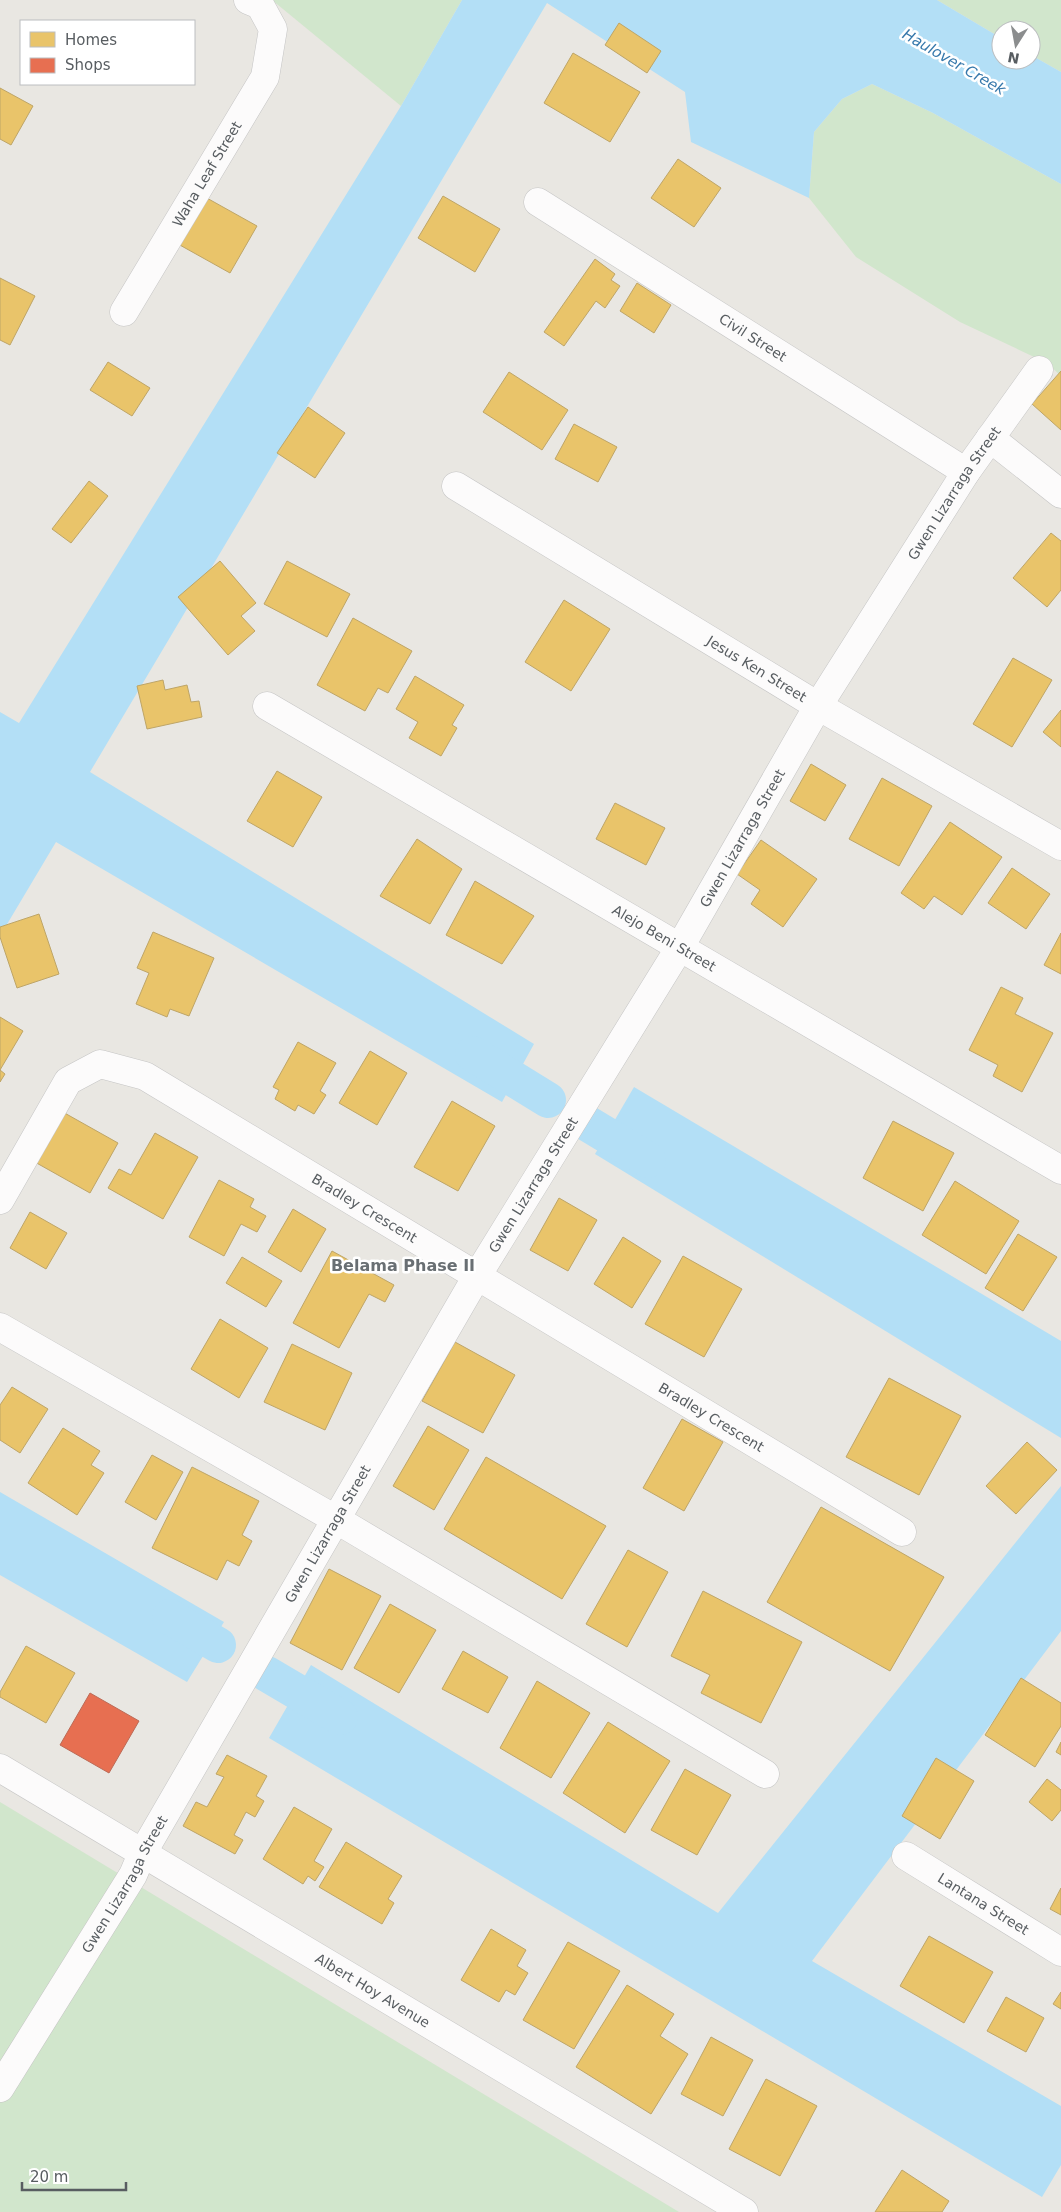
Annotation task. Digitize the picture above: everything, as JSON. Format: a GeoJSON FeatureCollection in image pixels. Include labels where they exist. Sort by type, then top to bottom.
{"type":"FeatureCollection","features":[{"type":"Feature","properties":{"kind":"street","name":"Waha Leaf Street"},"geometry":{"type":"LineString","coordinates":[[124,312],[265,77],[273,28],[260,5],[248,0]]}},
{"type":"Feature","properties":{"kind":"street","name":"Civil Street"},"geometry":{"type":"LineString","coordinates":[[538,202],[966,472]]}},
{"type":"Feature","properties":{"kind":"street","name":"Gwen Lizarraga Street"},"geometry":{"type":"LineString","coordinates":[[0,2088],[132,1875],[142,1854],[477,1276],[680,947],[818,706],[966,472],[1039,370]]}},
{"type":"Feature","properties":{"kind":"street"},"geometry":{"type":"LineString","coordinates":[[990,438],[1061,494]]}},
{"type":"Feature","properties":{"kind":"street","name":"Jesus Ken Street"},"geometry":{"type":"LineString","coordinates":[[456,486],[818,706],[1061,846]]}},
{"type":"Feature","properties":{"kind":"street","name":"Alejo Beni Street"},"geometry":{"type":"LineString","coordinates":[[267,706],[1061,1170]]}},
{"type":"Feature","properties":{"kind":"street","name":"Bradley Crescent"},"geometry":{"type":"LineString","coordinates":[[0,1200],[68,1081],[100,1064],[145,1076],[902,1532]]}},
{"type":"Feature","properties":{"kind":"street"},"geometry":{"type":"LineString","coordinates":[[0,1327],[337,1520],[765,1774]]}},
{"type":"Feature","properties":{"kind":"street","name":"Albert Hoy Avenue"},"geometry":{"type":"LineString","coordinates":[[0,1768],[744,2212]]}},
{"type":"Feature","properties":{"kind":"street","name":"Lantana Street"},"geometry":{"type":"LineString","coordinates":[[906,1856],[1061,1952]]}},
{"type":"Feature","properties":{"kind":"green space"},"geometry":{"type":"Polygon","coordinates":[[[272,0],[462,0],[401,106],[272,0]]]}},
{"type":"Feature","properties":{"kind":"green space"},"geometry":{"type":"Polygon","coordinates":[[[937,0],[1061,0],[1061,72],[1041,61],[1041,20],[991,20],[991,32],[937,0]]]}},
{"type":"Feature","properties":{"kind":"green space"},"geometry":{"type":"Polygon","coordinates":[[[872,84],[933,113],[1061,184],[1061,376],[1047,363],[960,322],[856,257],[809,198],[814,132],[842,99],[872,84]]]}},
{"type":"Feature","properties":{"kind":"green space"},"geometry":{"type":"Polygon","coordinates":[[[0,1802],[679,2212],[0,2212],[0,1802]]]}},
{"type":"Feature","properties":{"kind":"water","name":"Haulover Creek"},"geometry":{"type":"Polygon","coordinates":[[[462,0],[937,0],[991,32],[991,70],[1041,70],[1041,61],[1061,72],[1061,184],[933,113],[872,84],[842,99],[814,132],[809,198],[691,142],[685,92],[547,3],[90,772],[534,1044],[502,1102],[56,842],[0,936],[0,712],[19,723],[401,106],[462,0]]]}},
{"type":"Feature","properties":{"kind":"water"},"geometry":{"type":"Polygon","coordinates":[[[634,1087],[1061,1341],[1061,1438],[595,1154],[634,1087]]]}},
{"type":"Feature","properties":{"kind":"water"},"geometry":{"type":"Polygon","coordinates":[[[1061,1486],[1061,1631],[812,1961],[1061,2106],[1061,2165],[1042,2197],[269,1738],[311,1665],[718,1913],[1061,1486]]]}},
{"type":"Feature","properties":{"kind":"water"},"geometry":{"type":"Polygon","coordinates":[[[0,1492],[224,1622],[187,1682],[0,1575],[0,1492]]]}},
{"type":"Feature","properties":{"kind":"building: Homes"},"geometry":{"type":"Polygon","coordinates":[[[619,23],[661,51],[647,73],[605,45],[619,23]]]}},
{"type":"Feature","properties":{"kind":"building: Homes"},"geometry":{"type":"Polygon","coordinates":[[[573,53],[640,92],[610,142],[544,103],[573,53]]]}},
{"type":"Feature","properties":{"kind":"building: Homes"},"geometry":{"type":"Polygon","coordinates":[[[0,88],[33,106],[11,145],[0,139],[0,88]]]}},
{"type":"Feature","properties":{"kind":"building: Homes"},"geometry":{"type":"Polygon","coordinates":[[[678,159],[721,188],[694,227],[651,198],[678,159]]]}},
{"type":"Feature","properties":{"kind":"building: Homes"},"geometry":{"type":"Polygon","coordinates":[[[443,196],[500,229],[475,272],[418,238],[443,196]]]}},
{"type":"Feature","properties":{"kind":"building: Homes"},"geometry":{"type":"Polygon","coordinates":[[[205,197],[257,226],[230,273],[178,244],[205,197]]]}},
{"type":"Feature","properties":{"kind":"building: Homes"},"geometry":{"type":"Polygon","coordinates":[[[595,259],[615,274],[611,280],[620,286],[605,308],[596,301],[564,346],[544,332],[595,259]]]}},
{"type":"Feature","properties":{"kind":"building: Homes"},"geometry":{"type":"Polygon","coordinates":[[[0,278],[35,296],[10,345],[0,340],[0,278]]]}},
{"type":"Feature","properties":{"kind":"building: Homes"},"geometry":{"type":"Polygon","coordinates":[[[637,283],[671,305],[654,333],[620,311],[637,283]]]}},
{"type":"Feature","properties":{"kind":"building: Homes"},"geometry":{"type":"Polygon","coordinates":[[[108,362],[150,388],[132,416],[90,390],[108,362]]]}},
{"type":"Feature","properties":{"kind":"building: Homes"},"geometry":{"type":"Polygon","coordinates":[[[1061,371],[1061,430],[1032,404],[1061,371]]]}},
{"type":"Feature","properties":{"kind":"building: Homes"},"geometry":{"type":"Polygon","coordinates":[[[509,372],[568,410],[542,450],[483,412],[509,372]]]}},
{"type":"Feature","properties":{"kind":"building: Homes"},"geometry":{"type":"Polygon","coordinates":[[[308,407],[345,433],[315,478],[277,453],[308,407]]]}},
{"type":"Feature","properties":{"kind":"building: Homes"},"geometry":{"type":"Polygon","coordinates":[[[574,424],[617,447],[598,482],[555,459],[574,424]]]}},
{"type":"Feature","properties":{"kind":"building: Homes"},"geometry":{"type":"Polygon","coordinates":[[[89,481],[108,496],[71,543],[52,529],[89,481]]]}},
{"type":"Feature","properties":{"kind":"building: Homes"},"geometry":{"type":"Polygon","coordinates":[[[1051,533],[1061,541],[1061,590],[1047,607],[1013,578],[1051,533]]]}},
{"type":"Feature","properties":{"kind":"building: Homes"},"geometry":{"type":"Polygon","coordinates":[[[220,561],[256,603],[241,616],[255,631],[228,655],[178,597],[220,561]]]}},
{"type":"Feature","properties":{"kind":"building: Homes"},"geometry":{"type":"Polygon","coordinates":[[[287,561],[350,594],[327,637],[264,604],[287,561]]]}},
{"type":"Feature","properties":{"kind":"building: Homes"},"geometry":{"type":"Polygon","coordinates":[[[564,600],[610,629],[571,691],[525,662],[564,600]]]}},
{"type":"Feature","properties":{"kind":"building: Homes"},"geometry":{"type":"Polygon","coordinates":[[[353,618],[412,651],[388,693],[378,688],[365,711],[317,685],[353,618]]]}},
{"type":"Feature","properties":{"kind":"building: Homes"},"geometry":{"type":"Polygon","coordinates":[[[1013,658],[1052,680],[1012,747],[973,724],[1013,658]]]}},
{"type":"Feature","properties":{"kind":"building: Homes"},"geometry":{"type":"Polygon","coordinates":[[[415,676],[464,705],[452,725],[457,728],[441,756],[409,738],[418,722],[396,709],[415,676]]]}},
{"type":"Feature","properties":{"kind":"building: Homes"},"geometry":{"type":"Polygon","coordinates":[[[163,680],[165,690],[187,685],[191,702],[199,701],[202,717],[147,729],[137,686],[163,680]]]}},
{"type":"Feature","properties":{"kind":"building: Homes"},"geometry":{"type":"Polygon","coordinates":[[[1061,710],[1061,747],[1043,732],[1061,710]]]}},
{"type":"Feature","properties":{"kind":"building: Homes"},"geometry":{"type":"Polygon","coordinates":[[[811,764],[846,785],[825,821],[790,801],[811,764]]]}},
{"type":"Feature","properties":{"kind":"building: Homes"},"geometry":{"type":"Polygon","coordinates":[[[277,771],[322,797],[293,847],[247,821],[277,771]]]}},
{"type":"Feature","properties":{"kind":"building: Homes"},"geometry":{"type":"Polygon","coordinates":[[[882,778],[932,806],[899,866],[849,839],[882,778]]]}},
{"type":"Feature","properties":{"kind":"building: Homes"},"geometry":{"type":"Polygon","coordinates":[[[615,803],[665,828],[646,865],[596,839],[615,803]]]}},
{"type":"Feature","properties":{"kind":"building: Homes"},"geometry":{"type":"Polygon","coordinates":[[[950,822],[1002,857],[962,915],[934,896],[924,909],[901,893],[950,822]]]}},
{"type":"Feature","properties":{"kind":"building: Homes"},"geometry":{"type":"Polygon","coordinates":[[[417,839],[462,869],[430,924],[380,896],[417,839]]]}},
{"type":"Feature","properties":{"kind":"building: Homes"},"geometry":{"type":"Polygon","coordinates":[[[761,840],[817,879],[783,927],[751,904],[760,890],[737,874],[761,840]]]}},
{"type":"Feature","properties":{"kind":"building: Homes"},"geometry":{"type":"Polygon","coordinates":[[[1012,868],[1050,894],[1026,929],[988,903],[1012,868]]]}},
{"type":"Feature","properties":{"kind":"building: Homes"},"geometry":{"type":"Polygon","coordinates":[[[475,881],[534,916],[502,964],[446,935],[475,881]]]}},
{"type":"Feature","properties":{"kind":"building: Homes"},"geometry":{"type":"Polygon","coordinates":[[[39,914],[59,974],[17,988],[0,937],[0,927],[39,914]]]}},
{"type":"Feature","properties":{"kind":"building: Homes"},"geometry":{"type":"Polygon","coordinates":[[[153,932],[214,958],[189,1016],[170,1009],[167,1017],[136,1004],[149,973],[137,968],[153,932]]]}},
{"type":"Feature","properties":{"kind":"building: Homes"},"geometry":{"type":"Polygon","coordinates":[[[1061,933],[1061,974],[1044,965],[1061,933]]]}},
{"type":"Feature","properties":{"kind":"building: Homes"},"geometry":{"type":"Polygon","coordinates":[[[1001,987],[1023,998],[1015,1014],[1053,1033],[1022,1092],[993,1076],[998,1065],[969,1050],[1001,987]]]}},
{"type":"Feature","properties":{"kind":"building: Homes"},"geometry":{"type":"Polygon","coordinates":[[[0,1017],[23,1031],[0,1070],[0,1017]]]}},
{"type":"Feature","properties":{"kind":"building: Homes"},"geometry":{"type":"Polygon","coordinates":[[[298,1042],[336,1063],[320,1091],[326,1095],[314,1114],[298,1105],[295,1111],[275,1099],[279,1090],[273,1087],[298,1042]]]}},
{"type":"Feature","properties":{"kind":"building: Homes"},"geometry":{"type":"Polygon","coordinates":[[[370,1051],[407,1073],[377,1125],[339,1103],[370,1051]]]}},
{"type":"Feature","properties":{"kind":"building: Homes"},"geometry":{"type":"Polygon","coordinates":[[[0,1070],[5,1074],[0,1082],[0,1070]]]}},
{"type":"Feature","properties":{"kind":"building: Homes"},"geometry":{"type":"Polygon","coordinates":[[[452,1101],[495,1126],[458,1191],[414,1167],[452,1101]]]}},
{"type":"Feature","properties":{"kind":"building: Homes"},"geometry":{"type":"Polygon","coordinates":[[[61,1111],[118,1143],[90,1193],[33,1161],[61,1111]]]}},
{"type":"Feature","properties":{"kind":"building: Homes"},"geometry":{"type":"Polygon","coordinates":[[[893,1121],[954,1153],[923,1211],[863,1178],[893,1121]]]}},
{"type":"Feature","properties":{"kind":"building: Homes"},"geometry":{"type":"Polygon","coordinates":[[[155,1133],[198,1157],[163,1219],[108,1188],[119,1169],[131,1175],[155,1133]]]}},
{"type":"Feature","properties":{"kind":"building: Homes"},"geometry":{"type":"Polygon","coordinates":[[[219,1180],[254,1199],[250,1207],[266,1216],[257,1232],[241,1224],[224,1256],[189,1237],[219,1180]]]}},
{"type":"Feature","properties":{"kind":"building: Homes"},"geometry":{"type":"Polygon","coordinates":[[[955,1181],[1019,1221],[986,1274],[922,1235],[955,1181]]]}},
{"type":"Feature","properties":{"kind":"building: Homes"},"geometry":{"type":"Polygon","coordinates":[[[559,1198],[597,1220],[568,1271],[530,1250],[559,1198]]]}},
{"type":"Feature","properties":{"kind":"building: Homes"},"geometry":{"type":"Polygon","coordinates":[[[293,1209],[326,1229],[301,1272],[268,1252],[293,1209]]]}},
{"type":"Feature","properties":{"kind":"building: Homes"},"geometry":{"type":"Polygon","coordinates":[[[30,1212],[67,1233],[46,1269],[10,1248],[30,1212]]]}},
{"type":"Feature","properties":{"kind":"building: Homes"},"geometry":{"type":"Polygon","coordinates":[[[1018,1234],[1057,1257],[1023,1311],[985,1288],[1018,1234]]]}},
{"type":"Feature","properties":{"kind":"building: Homes"},"geometry":{"type":"Polygon","coordinates":[[[623,1237],[661,1261],[632,1308],[594,1284],[623,1237]]]}},
{"type":"Feature","properties":{"kind":"building: Homes"},"geometry":{"type":"Polygon","coordinates":[[[332,1251],[394,1285],[385,1302],[369,1294],[339,1348],[293,1323],[332,1251]]]}},
{"type":"Feature","properties":{"kind":"building: Homes"},"geometry":{"type":"Polygon","coordinates":[[[683,1256],[742,1289],[704,1357],[645,1324],[683,1256]]]}},
{"type":"Feature","properties":{"kind":"building: Homes"},"geometry":{"type":"Polygon","coordinates":[[[242,1257],[282,1281],[266,1307],[226,1283],[242,1257]]]}},
{"type":"Feature","properties":{"kind":"building: Homes"},"geometry":{"type":"Polygon","coordinates":[[[220,1319],[268,1348],[239,1398],[191,1369],[220,1319]]]}},
{"type":"Feature","properties":{"kind":"building: Homes"},"geometry":{"type":"Polygon","coordinates":[[[455,1342],[515,1375],[483,1433],[422,1401],[455,1342]]]}},
{"type":"Feature","properties":{"kind":"building: Homes"},"geometry":{"type":"Polygon","coordinates":[[[292,1344],[352,1373],[325,1430],[264,1402],[292,1344]]]}},
{"type":"Feature","properties":{"kind":"building: Homes"},"geometry":{"type":"Polygon","coordinates":[[[889,1378],[961,1416],[919,1495],[846,1457],[889,1378]]]}},
{"type":"Feature","properties":{"kind":"building: Homes"},"geometry":{"type":"Polygon","coordinates":[[[12,1387],[48,1409],[20,1453],[0,1440],[0,1405],[12,1387]]]}},
{"type":"Feature","properties":{"kind":"building: Homes"},"geometry":{"type":"Polygon","coordinates":[[[682,1419],[723,1442],[684,1511],[643,1488],[682,1419]]]}},
{"type":"Feature","properties":{"kind":"building: Homes"},"geometry":{"type":"Polygon","coordinates":[[[428,1426],[469,1450],[434,1510],[393,1486],[428,1426]]]}},
{"type":"Feature","properties":{"kind":"building: Homes"},"geometry":{"type":"Polygon","coordinates":[[[63,1428],[100,1451],[91,1465],[104,1473],[77,1515],[28,1483],[63,1428]]]}},
{"type":"Feature","properties":{"kind":"building: Homes"},"geometry":{"type":"Polygon","coordinates":[[[1027,1442],[1057,1470],[1016,1514],[986,1486],[1027,1442]]]}},
{"type":"Feature","properties":{"kind":"building: Homes"},"geometry":{"type":"Polygon","coordinates":[[[152,1455],[183,1472],[156,1520],[125,1502],[152,1455]]]}},
{"type":"Feature","properties":{"kind":"building: Homes"},"geometry":{"type":"Polygon","coordinates":[[[486,1457],[606,1526],[562,1599],[444,1529],[486,1457]]]}},
{"type":"Feature","properties":{"kind":"building: Homes"},"geometry":{"type":"Polygon","coordinates":[[[192,1467],[259,1501],[242,1535],[252,1541],[239,1566],[227,1560],[217,1580],[152,1548],[192,1467]]]}},
{"type":"Feature","properties":{"kind":"building: Homes"},"geometry":{"type":"Polygon","coordinates":[[[821,1507],[944,1577],[890,1671],[767,1602],[821,1507]]]}},
{"type":"Feature","properties":{"kind":"building: Homes"},"geometry":{"type":"Polygon","coordinates":[[[628,1550],[668,1572],[627,1647],[586,1624],[628,1550]]]}},
{"type":"Feature","properties":{"kind":"building: Homes"},"geometry":{"type":"Polygon","coordinates":[[[329,1569],[381,1596],[342,1670],[290,1643],[329,1569]]]}},
{"type":"Feature","properties":{"kind":"building: Homes"},"geometry":{"type":"Polygon","coordinates":[[[703,1591],[802,1642],[761,1723],[701,1693],[710,1675],[671,1656],[703,1591]]]}},
{"type":"Feature","properties":{"kind":"building: Homes"},"geometry":{"type":"Polygon","coordinates":[[[390,1604],[436,1630],[399,1693],[354,1668],[390,1604]]]}},
{"type":"Feature","properties":{"kind":"building: Homes"},"geometry":{"type":"Polygon","coordinates":[[[26,1646],[75,1673],[46,1723],[0,1697],[0,1692],[26,1646]]]}},
{"type":"Feature","properties":{"kind":"building: Homes"},"geometry":{"type":"Polygon","coordinates":[[[463,1651],[508,1677],[488,1713],[442,1689],[463,1651]]]}},
{"type":"Feature","properties":{"kind":"building: Homes"},"geometry":{"type":"Polygon","coordinates":[[[1021,1678],[1061,1703],[1061,1726],[1035,1767],[985,1735],[1021,1678]]]}},
{"type":"Feature","properties":{"kind":"building: Homes"},"geometry":{"type":"Polygon","coordinates":[[[537,1681],[590,1713],[551,1778],[500,1748],[537,1681]]]}},
{"type":"Feature","properties":{"kind":"building: Homes"},"geometry":{"type":"Polygon","coordinates":[[[608,1722],[670,1761],[625,1833],[563,1793],[608,1722]]]}},
{"type":"Feature","properties":{"kind":"building: Homes"},"geometry":{"type":"Polygon","coordinates":[[[1061,1742],[1061,1755],[1056,1752],[1061,1742]]]}},
{"type":"Feature","properties":{"kind":"building: Homes"},"geometry":{"type":"Polygon","coordinates":[[[227,1755],[267,1776],[256,1796],[264,1801],[255,1817],[246,1812],[234,1835],[243,1840],[235,1854],[183,1826],[196,1802],[207,1807],[224,1777],[216,1774],[227,1755]]]}},
{"type":"Feature","properties":{"kind":"building: Homes"},"geometry":{"type":"Polygon","coordinates":[[[936,1758],[974,1781],[940,1839],[902,1816],[936,1758]]]}},
{"type":"Feature","properties":{"kind":"building: Homes"},"geometry":{"type":"Polygon","coordinates":[[[685,1769],[731,1795],[697,1855],[651,1830],[685,1769]]]}},
{"type":"Feature","properties":{"kind":"building: Homes"},"geometry":{"type":"Polygon","coordinates":[[[1047,1779],[1061,1790],[1061,1810],[1052,1821],[1029,1802],[1047,1779]]]}},
{"type":"Feature","properties":{"kind":"building: Homes"},"geometry":{"type":"Polygon","coordinates":[[[294,1807],[332,1829],[314,1861],[324,1867],[315,1881],[308,1876],[303,1884],[263,1859],[294,1807]]]}},
{"type":"Feature","properties":{"kind":"building: Homes"},"geometry":{"type":"Polygon","coordinates":[[[346,1842],[402,1876],[388,1899],[394,1903],[382,1924],[319,1887],[346,1842]]]}},
{"type":"Feature","properties":{"kind":"building: Homes"},"geometry":{"type":"Polygon","coordinates":[[[1061,1888],[1061,1915],[1050,1909],[1061,1888]]]}},
{"type":"Feature","properties":{"kind":"building: Homes"},"geometry":{"type":"Polygon","coordinates":[[[491,1929],[526,1950],[517,1966],[528,1973],[515,1995],[506,1990],[499,2002],[461,1980],[491,1929]]]}},
{"type":"Feature","properties":{"kind":"building: Homes"},"geometry":{"type":"Polygon","coordinates":[[[929,1936],[993,1972],[964,2023],[900,1986],[929,1936]]]}},
{"type":"Feature","properties":{"kind":"building: Homes"},"geometry":{"type":"Polygon","coordinates":[[[568,1942],[620,1971],[574,2049],[523,2020],[568,1942]]]}},
{"type":"Feature","properties":{"kind":"building: Homes"},"geometry":{"type":"Polygon","coordinates":[[[627,1985],[674,2014],[660,2036],[688,2054],[651,2114],[576,2067],[627,1985]]]}},
{"type":"Feature","properties":{"kind":"building: Homes"},"geometry":{"type":"Polygon","coordinates":[[[1061,1992],[1061,2009],[1053,2004],[1061,1992]]]}},
{"type":"Feature","properties":{"kind":"building: Homes"},"geometry":{"type":"Polygon","coordinates":[[[1006,1997],[1044,2018],[1026,2052],[987,2031],[1006,1997]]]}},
{"type":"Feature","properties":{"kind":"building: Homes"},"geometry":{"type":"Polygon","coordinates":[[[711,2037],[753,2060],[723,2116],[681,2094],[711,2037]]]}},
{"type":"Feature","properties":{"kind":"building: Homes"},"geometry":{"type":"Polygon","coordinates":[[[766,2079],[817,2106],[780,2176],[729,2149],[766,2079]]]}},
{"type":"Feature","properties":{"kind":"building: Homes"},"geometry":{"type":"Polygon","coordinates":[[[902,2170],[949,2201],[942,2212],[875,2212],[902,2170]]]}},
{"type":"Feature","properties":{"kind":"building: Shops"},"geometry":{"type":"Polygon","coordinates":[[[90,1693],[139,1721],[109,1773],[60,1745],[90,1693]]]}},
{"type":"Feature","properties":{"kind":"waterway"},"geometry":{"type":"LineString","coordinates":[[473,1054],[548,1100]]}},
{"type":"Feature","properties":{"kind":"waterway"},"geometry":{"type":"LineString","coordinates":[[585,1122],[648,1160]]}},
{"type":"Feature","properties":{"kind":"waterway"},"geometry":{"type":"LineString","coordinates":[[170,1617],[218,1645]]}},
{"type":"Feature","properties":{"kind":"waterway"},"geometry":{"type":"LineString","coordinates":[[267,1674],[340,1717]]}},
{"type":"Feature","properties":{"kind":"district","name":"Belama Phase II"},"geometry":{"type":"Point","coordinates":[403,1265]}}]}
